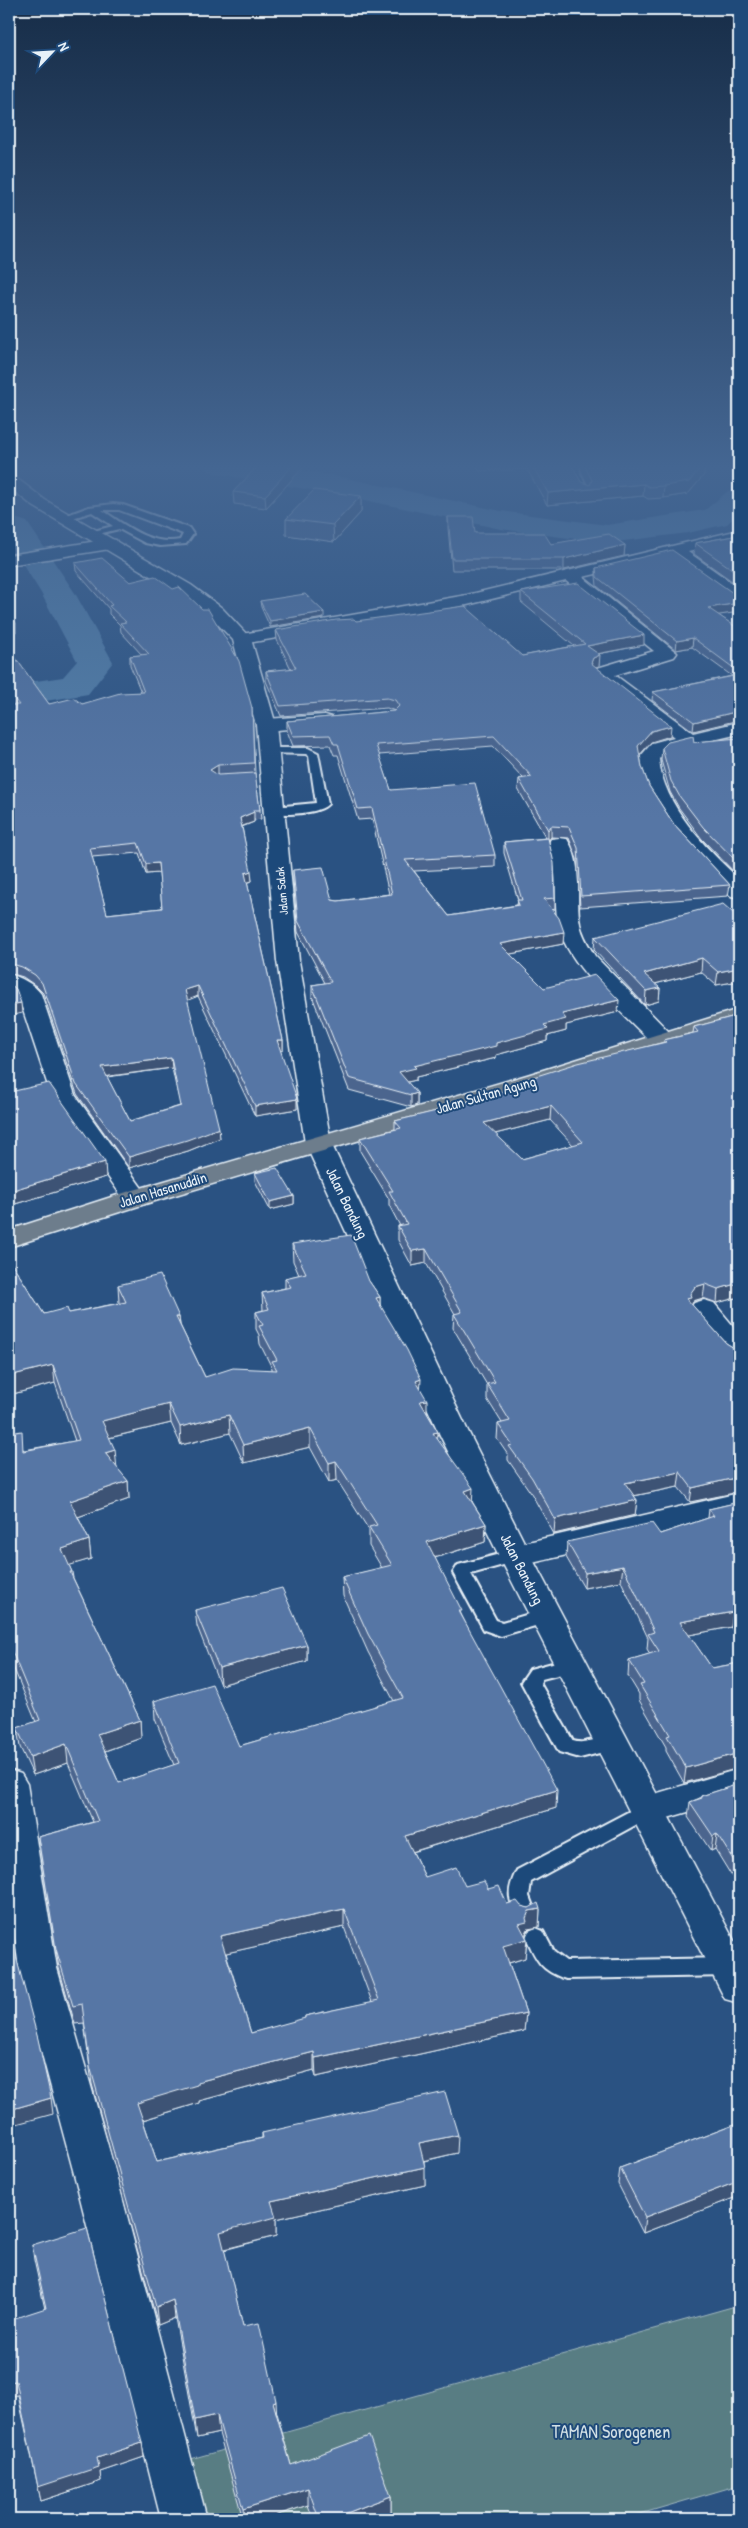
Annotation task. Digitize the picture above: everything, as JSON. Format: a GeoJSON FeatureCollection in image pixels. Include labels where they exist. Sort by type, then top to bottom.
{"type":"FeatureCollection","features":[{"type":"Feature","properties":{"kind":"main road","name":"Jalan Sultan Agung"},"geometry":{"type":"LineString","coordinates":[[318,1143],[536,1080],[739,1016]]}},
{"type":"Feature","properties":{"kind":"main road","name":"Jalan Hasanuddin"},"geometry":{"type":"LineString","coordinates":[[9,1239],[318,1143]]}},
{"type":"Feature","properties":{"kind":"street"},"geometry":{"type":"LineString","coordinates":[[176,583],[216,612],[242,639],[467,600],[540,583]]}},
{"type":"Feature","properties":{"kind":"street"},"geometry":{"type":"LineString","coordinates":[[579,583],[668,653],[601,673],[689,739]]}},
{"type":"Feature","properties":{"kind":"street"},"geometry":{"type":"LineString","coordinates":[[721,583],[739,596]]}},
{"type":"Feature","properties":{"kind":"street","name":"Jalan Salak"},"geometry":{"type":"LineString","coordinates":[[242,639],[266,725],[269,751],[266,777],[274,810],[288,961],[318,1143]]}},
{"type":"Feature","properties":{"kind":"street"},"geometry":{"type":"LineString","coordinates":[[266,725],[339,720]]}},
{"type":"Feature","properties":{"kind":"street"},"geometry":{"type":"LineString","coordinates":[[739,728],[689,739],[652,750],[649,756],[650,778],[665,808],[739,891]]}},
{"type":"Feature","properties":{"kind":"street"},"geometry":{"type":"LineString","coordinates":[[558,844],[566,861],[569,924],[575,941],[585,959],[663,1040]]}},
{"type":"Feature","properties":{"kind":"street"},"geometry":{"type":"LineString","coordinates":[[9,981],[29,994],[63,1095],[136,1198]]}},
{"type":"Feature","properties":{"kind":"street","name":"Jalan Bandung"},"geometry":{"type":"LineString","coordinates":[[318,1143],[392,1297],[452,1429],[571,1665],[734,1977]]}},
{"type":"Feature","properties":{"kind":"street"},"geometry":{"type":"LineString","coordinates":[[704,1309],[739,1351]]}},
{"type":"Feature","properties":{"kind":"street"},"geometry":{"type":"LineString","coordinates":[[516,1556],[739,1504]]}},
{"type":"Feature","properties":{"kind":"street"},"geometry":{"type":"LineString","coordinates":[[647,1810],[739,1783]]}},
{"type":"Feature","properties":{"kind":"street"},"geometry":{"type":"LineString","coordinates":[[9,1784],[17,1824],[38,1968],[96,2179],[184,2519]]}},
{"type":"Feature","properties":{"kind":"lane"},"geometry":{"type":"LineString","coordinates":[[269,751],[308,751],[314,755],[322,804],[315,808],[274,810]]}},
{"type":"Feature","properties":{"kind":"lane"},"geometry":{"type":"LineString","coordinates":[[516,1556],[464,1569],[462,1573],[490,1624],[496,1628],[501,1629],[546,1616]]}},
{"type":"Feature","properties":{"kind":"lane"},"geometry":{"type":"LineString","coordinates":[[571,1665],[536,1674],[530,1682],[566,1747],[580,1751],[612,1743]]}},
{"type":"Feature","properties":{"kind":"lane"},"geometry":{"type":"LineString","coordinates":[[527,1917],[519,1898],[518,1887],[524,1876],[647,1810]]}},
{"type":"Feature","properties":{"kind":"lane"},"geometry":{"type":"LineString","coordinates":[[536,1937],[546,1958],[555,1968],[734,1977]]}},
{"type":"Feature","properties":{"kind":"green space","name":"TAMAN Sorogenen"},"geometry":{"type":"Polygon","coordinates":[[[739,2305],[739,2485],[623,2519],[185,2519],[173,2464],[739,2305]]]}},
{"type":"Feature","properties":{"kind":"building"},"geometry":{"type":"Polygon","coordinates":[[[93,583],[165,583],[173,589],[179,587],[202,609],[208,609],[239,661],[252,708],[254,763],[218,765],[210,770],[218,775],[255,773],[260,810],[253,810],[254,812],[240,818],[251,871],[245,873],[283,1040],[277,1040],[297,1099],[255,1106],[198,986],[185,990],[219,1128],[187,1140],[129,1157],[76,1084],[42,983],[35,975],[22,967],[9,963],[9,705],[19,705],[9,692],[9,649],[49,704],[74,698],[82,704],[120,693],[144,692],[130,656],[149,654],[120,623],[126,622],[109,606],[112,605],[93,583]],[[138,843],[90,848],[107,914],[162,908],[158,863],[146,864],[138,843]],[[171,1058],[102,1067],[130,1121],[181,1106],[171,1058]]]}},
{"type":"Feature","properties":{"kind":"building"},"geometry":{"type":"Polygon","coordinates":[[[578,583],[644,635],[587,646],[600,655],[593,658],[591,663],[671,726],[651,731],[638,746],[642,767],[649,786],[673,823],[730,885],[581,896],[578,848],[569,827],[551,826],[548,830],[519,779],[532,777],[494,736],[376,745],[391,790],[475,783],[495,855],[405,860],[449,916],[519,905],[517,900],[522,900],[504,842],[548,838],[554,863],[555,898],[544,899],[559,918],[564,932],[500,944],[544,988],[595,975],[619,1000],[562,1014],[566,1019],[544,1025],[548,1029],[496,1043],[496,1046],[414,1066],[416,1068],[399,1072],[417,1093],[411,1095],[349,1078],[312,985],[331,982],[298,921],[293,870],[323,867],[332,900],[338,901],[392,894],[372,808],[358,809],[338,744],[334,744],[330,735],[293,736],[287,721],[394,711],[399,706],[395,700],[387,698],[280,706],[266,671],[296,668],[276,630],[336,620],[354,619],[356,621],[465,606],[522,656],[585,644],[521,592],[578,583]]]}},
{"type":"Feature","properties":{"kind":"building"},"geometry":{"type":"Polygon","coordinates":[[[604,583],[719,583],[733,593],[739,594],[732,595],[739,603],[708,608],[739,629],[739,672],[693,638],[677,641],[604,583]]]}},
{"type":"Feature","properties":{"kind":"building"},"geometry":{"type":"Polygon","coordinates":[[[305,594],[324,612],[270,621],[260,601],[305,594]]]}},
{"type":"Feature","properties":{"kind":"building"},"geometry":{"type":"Polygon","coordinates":[[[9,613],[16,623],[9,624],[9,613]]]}},
{"type":"Feature","properties":{"kind":"building"},"geometry":{"type":"Polygon","coordinates":[[[739,675],[739,711],[694,722],[653,692],[739,675]]]}},
{"type":"Feature","properties":{"kind":"building"},"geometry":{"type":"Polygon","coordinates":[[[693,736],[694,742],[739,738],[739,864],[703,827],[680,797],[671,781],[662,748],[668,742],[693,736]]]}},
{"type":"Feature","properties":{"kind":"building"},"geometry":{"type":"Polygon","coordinates":[[[723,904],[739,918],[739,968],[718,972],[702,958],[644,974],[660,988],[646,991],[595,937],[723,904]]]}},
{"type":"Feature","properties":{"kind":"building"},"geometry":{"type":"Polygon","coordinates":[[[9,983],[16,989],[21,1003],[9,1005],[9,983]]]}},
{"type":"Feature","properties":{"kind":"building"},"geometry":{"type":"Polygon","coordinates":[[[739,1015],[739,1283],[718,1289],[705,1284],[695,1287],[690,1294],[691,1297],[686,1298],[726,1343],[734,1348],[739,1346],[739,1477],[692,1488],[680,1472],[625,1483],[637,1500],[555,1519],[532,1478],[509,1446],[512,1445],[498,1424],[510,1421],[487,1384],[495,1382],[454,1314],[462,1312],[426,1249],[412,1251],[398,1226],[407,1224],[389,1191],[393,1191],[360,1138],[401,1128],[395,1121],[457,1106],[455,1105],[530,1083],[527,1079],[578,1063],[666,1042],[664,1040],[698,1032],[694,1027],[739,1015]],[[551,1106],[484,1123],[522,1159],[583,1142],[551,1106]]]}},
{"type":"Feature","properties":{"kind":"building"},"geometry":{"type":"Polygon","coordinates":[[[49,1083],[105,1162],[13,1190],[9,1182],[9,1091],[49,1083]]]}},
{"type":"Feature","properties":{"kind":"building"},"geometry":{"type":"Polygon","coordinates":[[[277,1168],[294,1196],[270,1202],[255,1173],[277,1168]]]}},
{"type":"Feature","properties":{"kind":"building"},"geometry":{"type":"Polygon","coordinates":[[[351,1235],[369,1281],[380,1297],[376,1298],[407,1350],[421,1379],[416,1381],[427,1400],[420,1401],[438,1432],[433,1433],[473,1488],[465,1491],[486,1524],[427,1542],[462,1611],[459,1611],[557,1790],[405,1836],[425,1877],[456,1867],[465,1886],[484,1881],[488,1889],[499,1886],[507,1904],[517,1901],[521,1906],[529,1908],[538,1903],[540,1909],[529,1911],[526,1918],[527,1922],[519,1924],[527,1939],[503,1946],[526,2013],[315,2058],[314,2052],[197,2082],[197,2085],[137,2103],[157,2162],[263,2138],[262,2133],[445,2092],[458,2135],[419,2143],[425,2167],[271,2201],[276,2217],[220,2232],[243,2326],[259,2323],[276,2401],[273,2402],[291,2465],[369,2436],[391,2496],[331,2519],[319,2519],[308,2488],[243,2509],[217,2415],[195,2420],[173,2300],[156,2307],[90,2066],[82,2004],[73,2006],[56,1949],[38,1837],[98,1821],[66,1744],[30,1757],[17,1728],[40,1720],[9,1644],[9,1433],[22,1431],[23,1451],[79,1440],[53,1365],[9,1376],[9,1259],[44,1314],[67,1308],[69,1313],[126,1302],[118,1285],[160,1275],[179,1317],[176,1317],[205,1377],[233,1368],[277,1370],[272,1361],[277,1360],[259,1326],[263,1325],[256,1312],[269,1309],[262,1293],[291,1287],[285,1278],[306,1273],[292,1244],[351,1235]],[[169,1404],[102,1421],[115,1450],[105,1453],[128,1481],[70,1501],[89,1540],[62,1549],[72,1572],[70,1572],[140,1720],[97,1734],[119,1783],[179,1763],[154,1701],[212,1684],[239,1746],[403,1698],[368,1634],[342,1577],[392,1565],[369,1527],[377,1525],[336,1461],[329,1463],[310,1428],[243,1445],[229,1415],[180,1427],[169,1404]],[[344,1909],[220,1936],[251,2033],[305,2018],[305,2016],[379,2000],[344,1909]]]}},
{"type":"Feature","properties":{"kind":"building"},"geometry":{"type":"Polygon","coordinates":[[[739,1502],[739,1626],[733,1612],[680,1622],[712,1668],[739,1663],[739,1753],[686,1768],[667,1736],[670,1735],[640,1685],[644,1684],[629,1660],[659,1651],[648,1634],[654,1632],[623,1566],[585,1573],[567,1542],[652,1523],[660,1534],[714,1516],[709,1509],[739,1502]]]}},
{"type":"Feature","properties":{"kind":"building"},"geometry":{"type":"Polygon","coordinates":[[[282,1588],[307,1645],[219,1668],[195,1610],[282,1588]]]}},
{"type":"Feature","properties":{"kind":"building"},"geometry":{"type":"Polygon","coordinates":[[[739,1784],[739,1869],[717,1834],[713,1836],[690,1802],[702,1798],[701,1796],[739,1784]]]}},
{"type":"Feature","properties":{"kind":"building"},"geometry":{"type":"Polygon","coordinates":[[[9,1908],[15,1953],[38,2039],[51,2098],[9,2110],[9,1908]]]}},
{"type":"Feature","properties":{"kind":"building"},"geometry":{"type":"Polygon","coordinates":[[[739,2123],[739,2181],[645,2217],[620,2168],[739,2123]]]}},
{"type":"Feature","properties":{"kind":"building"},"geometry":{"type":"Polygon","coordinates":[[[87,2228],[142,2443],[97,2458],[99,2467],[38,2487],[16,2381],[9,2382],[9,2344],[12,2344],[9,2320],[46,2308],[32,2245],[87,2228]]]}},
{"type":"Feature","properties":{"kind":"waterway"},"geometry":{"type":"LineString","coordinates":[[9,696],[75,686],[95,662],[51,583]]}}]}
